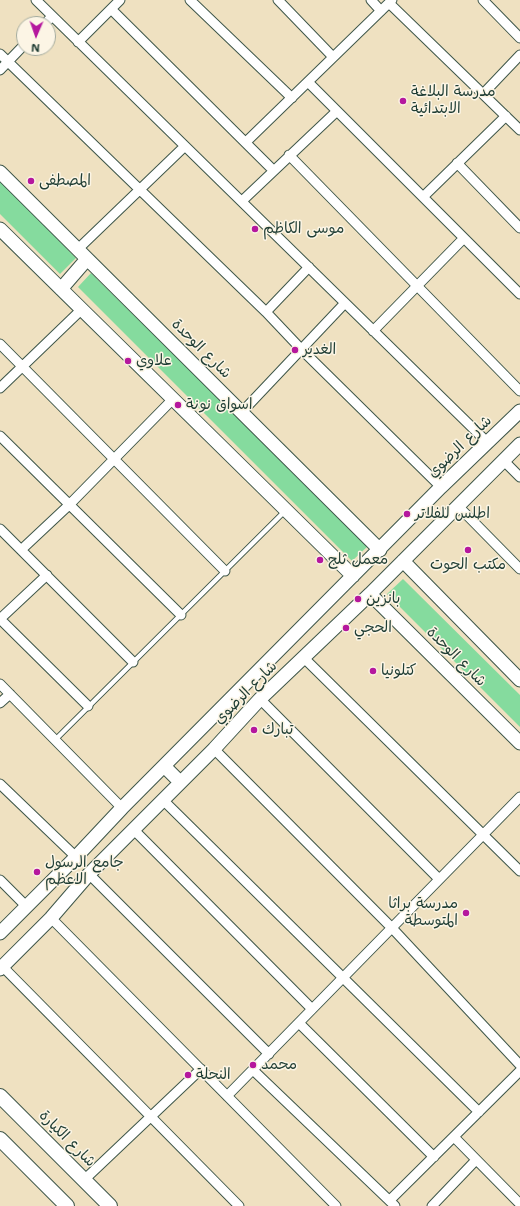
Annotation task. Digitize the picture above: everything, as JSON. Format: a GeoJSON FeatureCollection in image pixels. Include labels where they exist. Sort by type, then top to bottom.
{"type":"FeatureCollection","features":[{"type":"Feature","properties":{"kind":"main road","name":"شارع الكيارة"},"geometry":{"type":"LineString","coordinates":[[0,1096],[110,1206]]}},
{"type":"Feature","properties":{"kind":"main road"},"geometry":{"type":"LineString","coordinates":[[0,1139],[67,1206]]}},
{"type":"Feature","properties":{"kind":"street"},"geometry":{"type":"LineString","coordinates":[[36,0],[52,16]]}},
{"type":"Feature","properties":{"kind":"street"},"geometry":{"type":"LineString","coordinates":[[78,42],[120,0]]}},
{"type":"Feature","properties":{"kind":"street"},"geometry":{"type":"LineString","coordinates":[[190,0],[292,98]]}},
{"type":"Feature","properties":{"kind":"street"},"geometry":{"type":"LineString","coordinates":[[278,0],[333,57]]}},
{"type":"Feature","properties":{"kind":"street"},"geometry":{"type":"LineString","coordinates":[[371,0],[381,11]]}},
{"type":"Feature","properties":{"kind":"street"},"geometry":{"type":"LineString","coordinates":[[483,0],[520,38]]}},
{"type":"Feature","properties":{"kind":"street"},"geometry":{"type":"LineString","coordinates":[[246,142],[391,1],[520,130]]}},
{"type":"Feature","properties":{"kind":"street"},"geometry":{"type":"LineString","coordinates":[[111,9],[273,170]]}},
{"type":"Feature","properties":{"kind":"street"},"geometry":{"type":"LineString","coordinates":[[56,20],[488,443]]}},
{"type":"Feature","properties":{"kind":"street"},"geometry":{"type":"LineString","coordinates":[[0,54],[266,312],[301,349],[441,487]]}},
{"type":"Feature","properties":{"kind":"street"},"geometry":{"type":"LineString","coordinates":[[0,70],[16,54]]}},
{"type":"Feature","properties":{"kind":"street"},"geometry":{"type":"LineString","coordinates":[[483,94],[520,55]]}},
{"type":"Feature","properties":{"kind":"street"},"geometry":{"type":"LineString","coordinates":[[308,82],[423,198],[518,288]]}},
{"type":"Feature","properties":{"kind":"street"},"geometry":{"type":"LineString","coordinates":[[242,201],[337,111]]}},
{"type":"Feature","properties":{"kind":"street"},"geometry":{"type":"LineString","coordinates":[[423,198],[506,116]]}},
{"type":"Feature","properties":{"kind":"street"},"geometry":{"type":"LineString","coordinates":[[61,289],[83,254],[140,190],[185,146]]}},
{"type":"Feature","properties":{"kind":"street"},"geometry":{"type":"LineString","coordinates":[[289,155],[520,391]]}},
{"type":"Feature","properties":{"kind":"street"},"geometry":{"type":"LineString","coordinates":[[457,163],[520,228]]}},
{"type":"Feature","properties":{"kind":"street","name":"شارع الوحدة"},"geometry":{"type":"LineString","coordinates":[[0,172],[380,550]]}},
{"type":"Feature","properties":{"kind":"street"},"geometry":{"type":"LineString","coordinates":[[0,229],[353,576]]}},
{"type":"Feature","properties":{"kind":"street"},"geometry":{"type":"LineString","coordinates":[[373,331],[464,238]]}},
{"type":"Feature","properties":{"kind":"street"},"geometry":{"type":"LineString","coordinates":[[266,312],[309,267]]}},
{"type":"Feature","properties":{"kind":"street"},"geometry":{"type":"LineString","coordinates":[[242,412],[345,303]]}},
{"type":"Feature","properties":{"kind":"street"},"geometry":{"type":"LineString","coordinates":[[0,388],[82,309]]}},
{"type":"Feature","properties":{"kind":"street"},"geometry":{"type":"LineString","coordinates":[[0,344],[225,571]]}},
{"type":"Feature","properties":{"kind":"street"},"geometry":{"type":"LineString","coordinates":[[21,550],[69,505],[173,399]]}},
{"type":"Feature","properties":{"kind":"street","name":"شارع الرضوي"},"geometry":{"type":"LineString","coordinates":[[0,933],[441,487],[520,411]]}},
{"type":"Feature","properties":{"kind":"street"},"geometry":{"type":"LineString","coordinates":[[0,436],[181,614]]}},
{"type":"Feature","properties":{"kind":"street","name":"شارع الرضوي"},"geometry":{"type":"LineString","coordinates":[[1,968],[51,918],[89,874],[214,749],[260,699],[370,594],[520,444]]}},
{"type":"Feature","properties":{"kind":"street"},"geometry":{"type":"LineString","coordinates":[[504,461],[520,477]]}},
{"type":"Feature","properties":{"kind":"street"},"geometry":{"type":"LineString","coordinates":[[458,506],[520,569]]}},
{"type":"Feature","properties":{"kind":"street"},"geometry":{"type":"LineString","coordinates":[[0,529],[133,662]]}},
{"type":"Feature","properties":{"kind":"street","name":"شارع الوحدة"},"geometry":{"type":"LineString","coordinates":[[403,561],[520,680]]}},
{"type":"Feature","properties":{"kind":"street"},"geometry":{"type":"LineString","coordinates":[[47,575],[0,619],[88,706]]}},
{"type":"Feature","properties":{"kind":"street","name":"شارع الوحدة"},"geometry":{"type":"LineString","coordinates":[[370,594],[520,743]]}},
{"type":"Feature","properties":{"kind":"street"},"geometry":{"type":"LineString","coordinates":[[304,658],[520,871]]}},
{"type":"Feature","properties":{"kind":"street"},"geometry":{"type":"LineString","coordinates":[[0,684],[122,808]]}},
{"type":"Feature","properties":{"kind":"street"},"geometry":{"type":"LineString","coordinates":[[0,703],[10,694]]}},
{"type":"Feature","properties":{"kind":"street"},"geometry":{"type":"LineString","coordinates":[[260,699],[439,880]]}},
{"type":"Feature","properties":{"kind":"street"},"geometry":{"type":"LineString","coordinates":[[214,749],[392,928],[520,1065]]}},
{"type":"Feature","properties":{"kind":"street"},"geometry":{"type":"LineString","coordinates":[[164,766],[180,782]]}},
{"type":"Feature","properties":{"kind":"street"},"geometry":{"type":"LineString","coordinates":[[0,784],[76,857]]}},
{"type":"Feature","properties":{"kind":"street"},"geometry":{"type":"LineString","coordinates":[[227,1096],[520,796]]}},
{"type":"Feature","properties":{"kind":"street"},"geometry":{"type":"LineString","coordinates":[[163,800],[479,1112]]}},
{"type":"Feature","properties":{"kind":"street"},"geometry":{"type":"LineString","coordinates":[[133,829],[312,1010]]}},
{"type":"Feature","properties":{"kind":"street"},"geometry":{"type":"LineString","coordinates":[[89,874],[268,1054]]}},
{"type":"Feature","properties":{"kind":"street"},"geometry":{"type":"LineString","coordinates":[[0,880],[26,906]]}},
{"type":"Feature","properties":{"kind":"street"},"geometry":{"type":"LineString","coordinates":[[51,918],[201,1069],[331,1204]]}},
{"type":"Feature","properties":{"kind":"street"},"geometry":{"type":"LineString","coordinates":[[1,968],[151,1116],[239,1206]]}},
{"type":"Feature","properties":{"kind":"street"},"geometry":{"type":"LineString","coordinates":[[298,1023],[434,1157]]}},
{"type":"Feature","properties":{"kind":"street"},"geometry":{"type":"LineString","coordinates":[[84,1180],[201,1069]]}},
{"type":"Feature","properties":{"kind":"street"},"geometry":{"type":"LineString","coordinates":[[253,1070],[392,1203],[434,1157],[520,1071]]}},
{"type":"Feature","properties":{"kind":"street"},"geometry":{"type":"LineString","coordinates":[[454,1137],[520,1204]]}},
{"type":"Feature","properties":{"kind":"street"},"geometry":{"type":"LineString","coordinates":[[432,1206],[476,1160]]}},
{"type":"Feature","properties":{"kind":"lane"},"geometry":{"type":"LineString","coordinates":[[55,740],[286,510]]}},
{"type":"Feature","properties":{"kind":"green space"},"geometry":{"type":"Polygon","coordinates":[[[0,180],[76,258],[60,274],[0,214],[0,180]]]}},
{"type":"Feature","properties":{"kind":"green space"},"geometry":{"type":"Polygon","coordinates":[[[91,273],[368,546],[352,561],[78,287],[91,273]]]}},
{"type":"Feature","properties":{"kind":"green space"},"geometry":{"type":"Polygon","coordinates":[[[403,579],[520,695],[520,727],[387,594],[403,579]]]}},
{"type":"Feature","properties":{"kind":"place","name":"مدرسة البلاغة الابتدائية"},"geometry":{"type":"Point","coordinates":[403,101]}},
{"type":"Feature","properties":{"kind":"place","name":"المصطفى"},"geometry":{"type":"Point","coordinates":[31,181]}},
{"type":"Feature","properties":{"kind":"place","name":"موسى الكاظم"},"geometry":{"type":"Point","coordinates":[255,229]}},
{"type":"Feature","properties":{"kind":"place","name":"الغدير"},"geometry":{"type":"Point","coordinates":[295,350]}},
{"type":"Feature","properties":{"kind":"place","name":"علاوي"},"geometry":{"type":"Point","coordinates":[128,361]}},
{"type":"Feature","properties":{"kind":"place","name":"اسواق نونة"},"geometry":{"type":"Point","coordinates":[178,405]}},
{"type":"Feature","properties":{"kind":"place","name":"اطلس للفلاتر"},"geometry":{"type":"Point","coordinates":[407,514]}},
{"type":"Feature","properties":{"kind":"place","name":"مكتب الحوت"},"geometry":{"type":"Point","coordinates":[468,550]}},
{"type":"Feature","properties":{"kind":"place","name":"معمل ثلج"},"geometry":{"type":"Point","coordinates":[320,560]}},
{"type":"Feature","properties":{"kind":"place","name":"بانزين"},"geometry":{"type":"Point","coordinates":[358,599]}},
{"type":"Feature","properties":{"kind":"place","name":"الحجي"},"geometry":{"type":"Point","coordinates":[346,628]}},
{"type":"Feature","properties":{"kind":"place","name":"كتلونيا"},"geometry":{"type":"Point","coordinates":[373,671]}},
{"type":"Feature","properties":{"kind":"place","name":"تبارك"},"geometry":{"type":"Point","coordinates":[254,730]}},
{"type":"Feature","properties":{"kind":"place","name":"جامع الرسول الاعظم"},"geometry":{"type":"Point","coordinates":[37,872]}},
{"type":"Feature","properties":{"kind":"place","name":"مدرسة براثا المتوسطة"},"geometry":{"type":"Point","coordinates":[466,913]}},
{"type":"Feature","properties":{"kind":"place","name":"محمد"},"geometry":{"type":"Point","coordinates":[253,1065]}},
{"type":"Feature","properties":{"kind":"place","name":"النحلة"},"geometry":{"type":"Point","coordinates":[188,1075]}}]}
